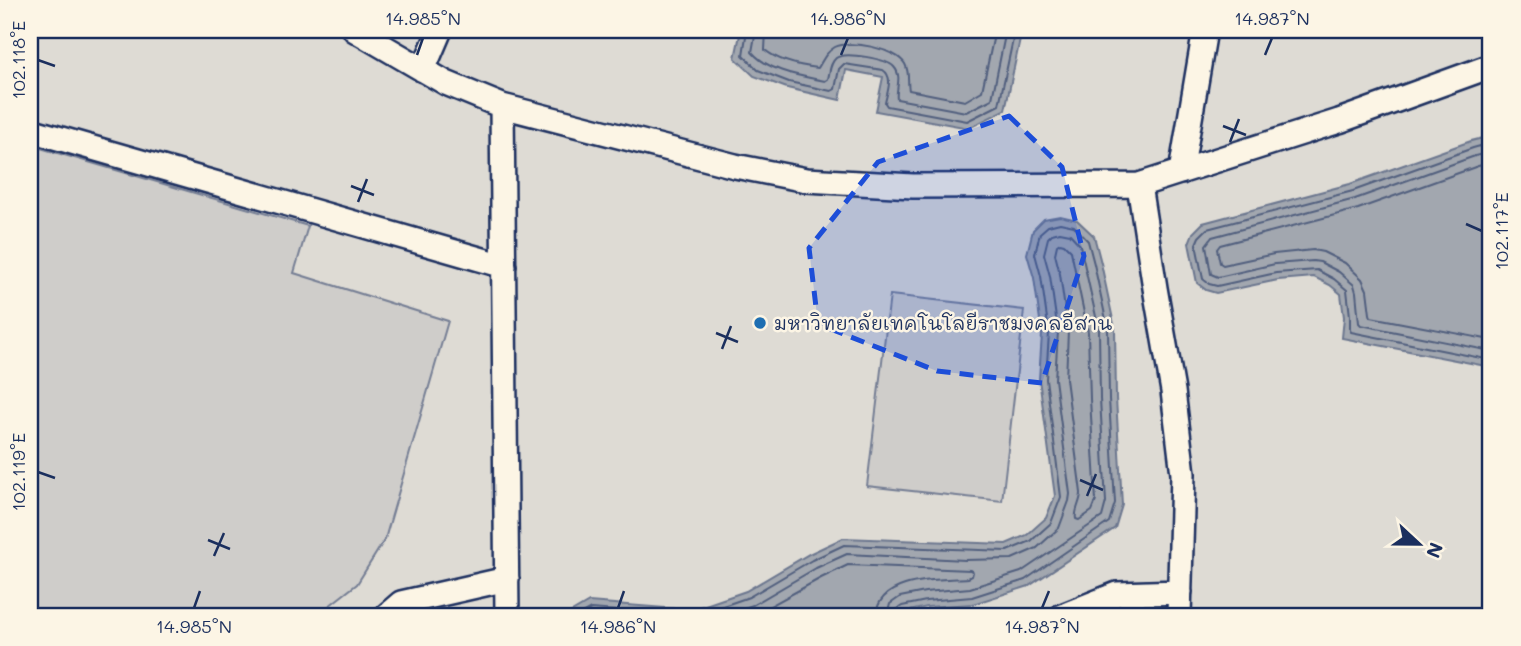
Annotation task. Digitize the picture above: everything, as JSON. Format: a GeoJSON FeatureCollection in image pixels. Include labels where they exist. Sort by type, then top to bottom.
{"type":"FeatureCollection","features":[{"type":"Feature","properties":{"kind":"street"},"geometry":{"type":"LineString","coordinates":[[355,30],[446,83],[502,106],[735,166],[806,180],[913,186],[1139,185],[1339,121],[1491,66]]}},
{"type":"Feature","properties":{"kind":"street"},"geometry":{"type":"LineString","coordinates":[[423,70],[440,30]]}},
{"type":"Feature","properties":{"kind":"street"},"geometry":{"type":"LineString","coordinates":[[1181,172],[1205,30]]}},
{"type":"Feature","properties":{"kind":"street"},"geometry":{"type":"LineString","coordinates":[[502,106],[507,616]]}},
{"type":"Feature","properties":{"kind":"street"},"geometry":{"type":"LineString","coordinates":[[30,130],[504,266]]}},
{"type":"Feature","properties":{"kind":"street"},"geometry":{"type":"LineString","coordinates":[[1139,185],[1173,391],[1183,474],[1179,616]]}},
{"type":"Feature","properties":{"kind":"street"},"geometry":{"type":"LineString","coordinates":[[386,616],[401,603],[506,579]]}},
{"type":"Feature","properties":{"kind":"street"},"geometry":{"type":"LineString","coordinates":[[1062,616],[1117,594],[1180,592]]}},
{"type":"Feature","properties":{"kind":"highlighted area"},"geometry":{"type":"Polygon","coordinates":[[[1009,116],[1062,167],[1084,256],[1042,383],[937,371],[818,324],[809,248],[878,162],[1009,116]]]}},
{"type":"Feature","properties":{"kind":"shaded area","name":"มหาวิทยาลัยเทคโนโลยีราชมงคลอีสาน"},"geometry":{"type":"Polygon","coordinates":[[[30,30],[1491,30],[1491,616],[30,616],[30,30]]]}},
{"type":"Feature","properties":{"kind":"shaded area"},"geometry":{"type":"Polygon","coordinates":[[[30,145],[308,226],[294,273],[448,321],[385,539],[357,584],[320,613],[314,616],[30,616],[30,145]]]}},
{"type":"Feature","properties":{"kind":"shaded area"},"geometry":{"type":"Polygon","coordinates":[[[890,295],[1024,310],[1002,501],[867,486],[890,295]]]}},
{"type":"Feature","properties":{"kind":"water"},"geometry":{"type":"Polygon","coordinates":[[[741,30],[1022,30],[1005,110],[969,128],[876,111],[883,77],[846,70],[840,100],[787,88],[754,76],[735,58],[741,30]]]}},
{"type":"Feature","properties":{"kind":"water"},"geometry":{"type":"Polygon","coordinates":[[[1491,136],[1491,367],[1342,338],[1344,317],[1341,294],[1314,277],[1278,280],[1216,293],[1197,283],[1189,243],[1193,233],[1203,223],[1350,184],[1491,136]]]}},
{"type":"Feature","properties":{"kind":"water"},"geometry":{"type":"Polygon","coordinates":[[[1060,216],[1077,220],[1094,236],[1115,329],[1122,505],[1115,528],[1029,586],[973,604],[927,607],[888,616],[565,616],[589,602],[691,610],[746,591],[809,554],[843,538],[1006,544],[1027,535],[1046,518],[1055,496],[1039,379],[1042,334],[1034,278],[1027,254],[1033,230],[1044,219],[1060,216]]]}},
{"type":"Feature","properties":{"kind":"place","name":"มหาวิทยาลัยเทคโนโลยีราชมงคลอีสาน"},"geometry":{"type":"Point","coordinates":[760,323]}}]}
